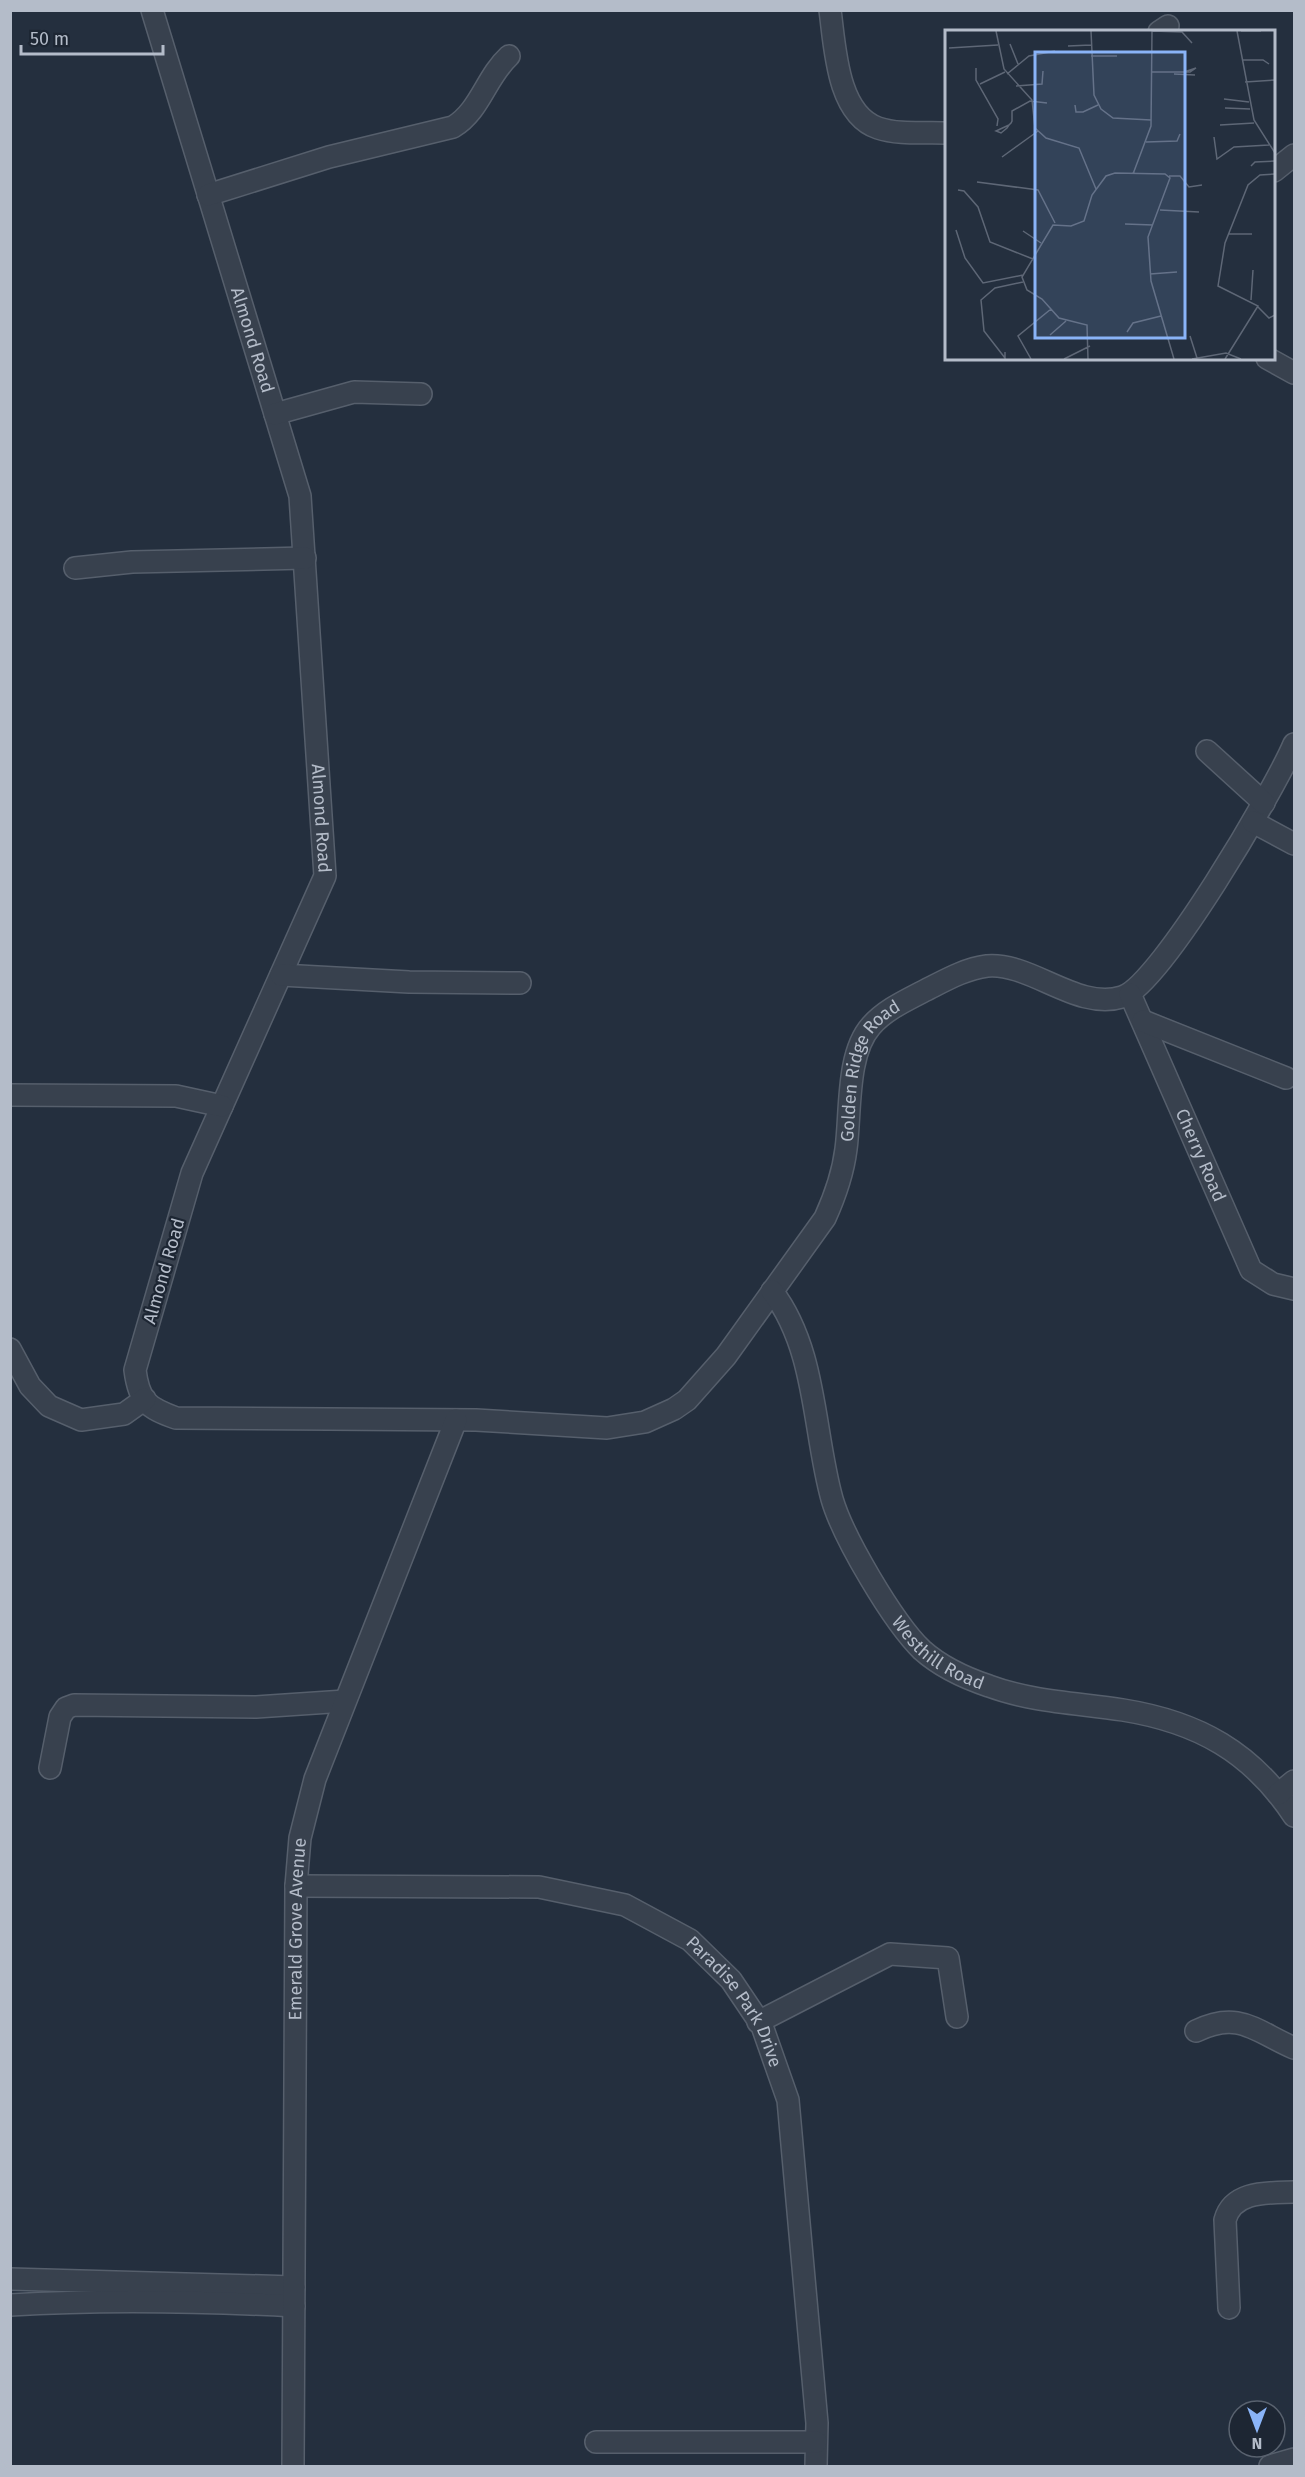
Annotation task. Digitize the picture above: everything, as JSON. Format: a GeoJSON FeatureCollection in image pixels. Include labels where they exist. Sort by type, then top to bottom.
{"type":"FeatureCollection","features":[{"type":"Feature","properties":{"kind":"street","name":"Almond Road"},"geometry":{"type":"LineString","coordinates":[[145,1400],[137,1387],[135,1370],[192,1173],[325,876],[300,496],[152,10]]}},
{"type":"Feature","properties":{"kind":"street"},"geometry":{"type":"LineString","coordinates":[[830,10],[842,82],[848,99],[860,117],[871,125],[888,130],[945,133]]}},
{"type":"Feature","properties":{"kind":"street"},"geometry":{"type":"LineString","coordinates":[[208,195],[329,158],[453,127],[463,121],[472,111],[497,67],[509,56]]}},
{"type":"Feature","properties":{"kind":"street"},"geometry":{"type":"LineString","coordinates":[[1275,170],[1294,155]]}},
{"type":"Feature","properties":{"kind":"street"},"geometry":{"type":"LineString","coordinates":[[1271,360],[1294,373]]}},
{"type":"Feature","properties":{"kind":"street"},"geometry":{"type":"LineString","coordinates":[[275,414],[354,392],[421,393]]}},
{"type":"Feature","properties":{"kind":"street"},"geometry":{"type":"LineString","coordinates":[[75,568],[132,562],[304,558]]}},
{"type":"Feature","properties":{"kind":"street"},"geometry":{"type":"LineString","coordinates":[[1130,994],[1158,964],[1253,822],[1294,744]]}},
{"type":"Feature","properties":{"kind":"street"},"geometry":{"type":"LineString","coordinates":[[1208,751],[1264,803]]}},
{"type":"Feature","properties":{"kind":"street"},"geometry":{"type":"LineString","coordinates":[[1253,822],[1294,844]]}},
{"type":"Feature","properties":{"kind":"street","name":"Golden Ridge Road"},"geometry":{"type":"LineString","coordinates":[[456,1420],[607,1428],[627,1427],[660,1417],[687,1400],[718,1365],[811,1239],[833,1201],[846,1149],[856,1056],[862,1038],[880,1017],[957,974],[989,966],[1015,970],[1098,999],[1114,999],[1130,994]]}},
{"type":"Feature","properties":{"kind":"street"},"geometry":{"type":"LineString","coordinates":[[281,975],[409,982],[520,983]]}},
{"type":"Feature","properties":{"kind":"street","name":"Cherry Road"},"geometry":{"type":"LineString","coordinates":[[1130,994],[1251,1270],[1273,1284],[1294,1290]]}},
{"type":"Feature","properties":{"kind":"street"},"geometry":{"type":"LineString","coordinates":[[1143,1022],[1286,1078]]}},
{"type":"Feature","properties":{"kind":"street"},"geometry":{"type":"LineString","coordinates":[[10,1095],[176,1096],[222,1106]]}},
{"type":"Feature","properties":{"kind":"street","name":"Westhill Road"},"geometry":{"type":"LineString","coordinates":[[772,1291],[781,1303],[795,1332],[805,1365],[813,1397],[824,1465],[839,1519],[882,1597],[921,1649],[947,1668],[1003,1691],[1052,1701],[1126,1711],[1178,1723],[1196,1730],[1235,1751],[1286,1787],[1294,1816]]}},
{"type":"Feature","properties":{"kind":"street"},"geometry":{"type":"LineString","coordinates":[[10,1349],[30,1386],[49,1406],[81,1420],[124,1414],[145,1400],[152,1409],[176,1418],[456,1420]]}},
{"type":"Feature","properties":{"kind":"street","name":"Emerald Grove Avenue"},"geometry":{"type":"LineString","coordinates":[[293,2466],[297,1886],[300,1838],[315,1779],[456,1420]]}},
{"type":"Feature","properties":{"kind":"street"},"geometry":{"type":"LineString","coordinates":[[50,1768],[60,1717],[66,1708],[75,1705],[256,1707],[345,1701]]}},
{"type":"Feature","properties":{"kind":"street","name":"Paradise Park Drive"},"geometry":{"type":"LineString","coordinates":[[297,1886],[539,1887],[625,1905],[690,1940],[731,1980],[758,2022],[788,2100],[817,2423],[816,2466]]}},
{"type":"Feature","properties":{"kind":"street"},"geometry":{"type":"LineString","coordinates":[[758,2022],[890,1954],[948,1958],[957,2017]]}},
{"type":"Feature","properties":{"kind":"street"},"geometry":{"type":"LineString","coordinates":[[1196,2031],[1224,2020],[1239,2022],[1294,2048]]}},
{"type":"Feature","properties":{"kind":"street"},"geometry":{"type":"LineString","coordinates":[[1229,2308],[1225,2220],[1228,2208],[1252,2195],[1294,2192]]}},
{"type":"Feature","properties":{"kind":"street"},"geometry":{"type":"LineString","coordinates":[[10,2279],[294,2296]]}},
{"type":"Feature","properties":{"kind":"street"},"geometry":{"type":"LineString","coordinates":[[10,2304],[104,2300],[196,2301],[294,2296]]}},
{"type":"Feature","properties":{"kind":"street"},"geometry":{"type":"LineString","coordinates":[[596,2442],[816,2442]]}},
{"type":"Feature","properties":{"kind":"street"},"geometry":{"type":"LineString","coordinates":[[1270,2466],[1294,2459]]}}]}
